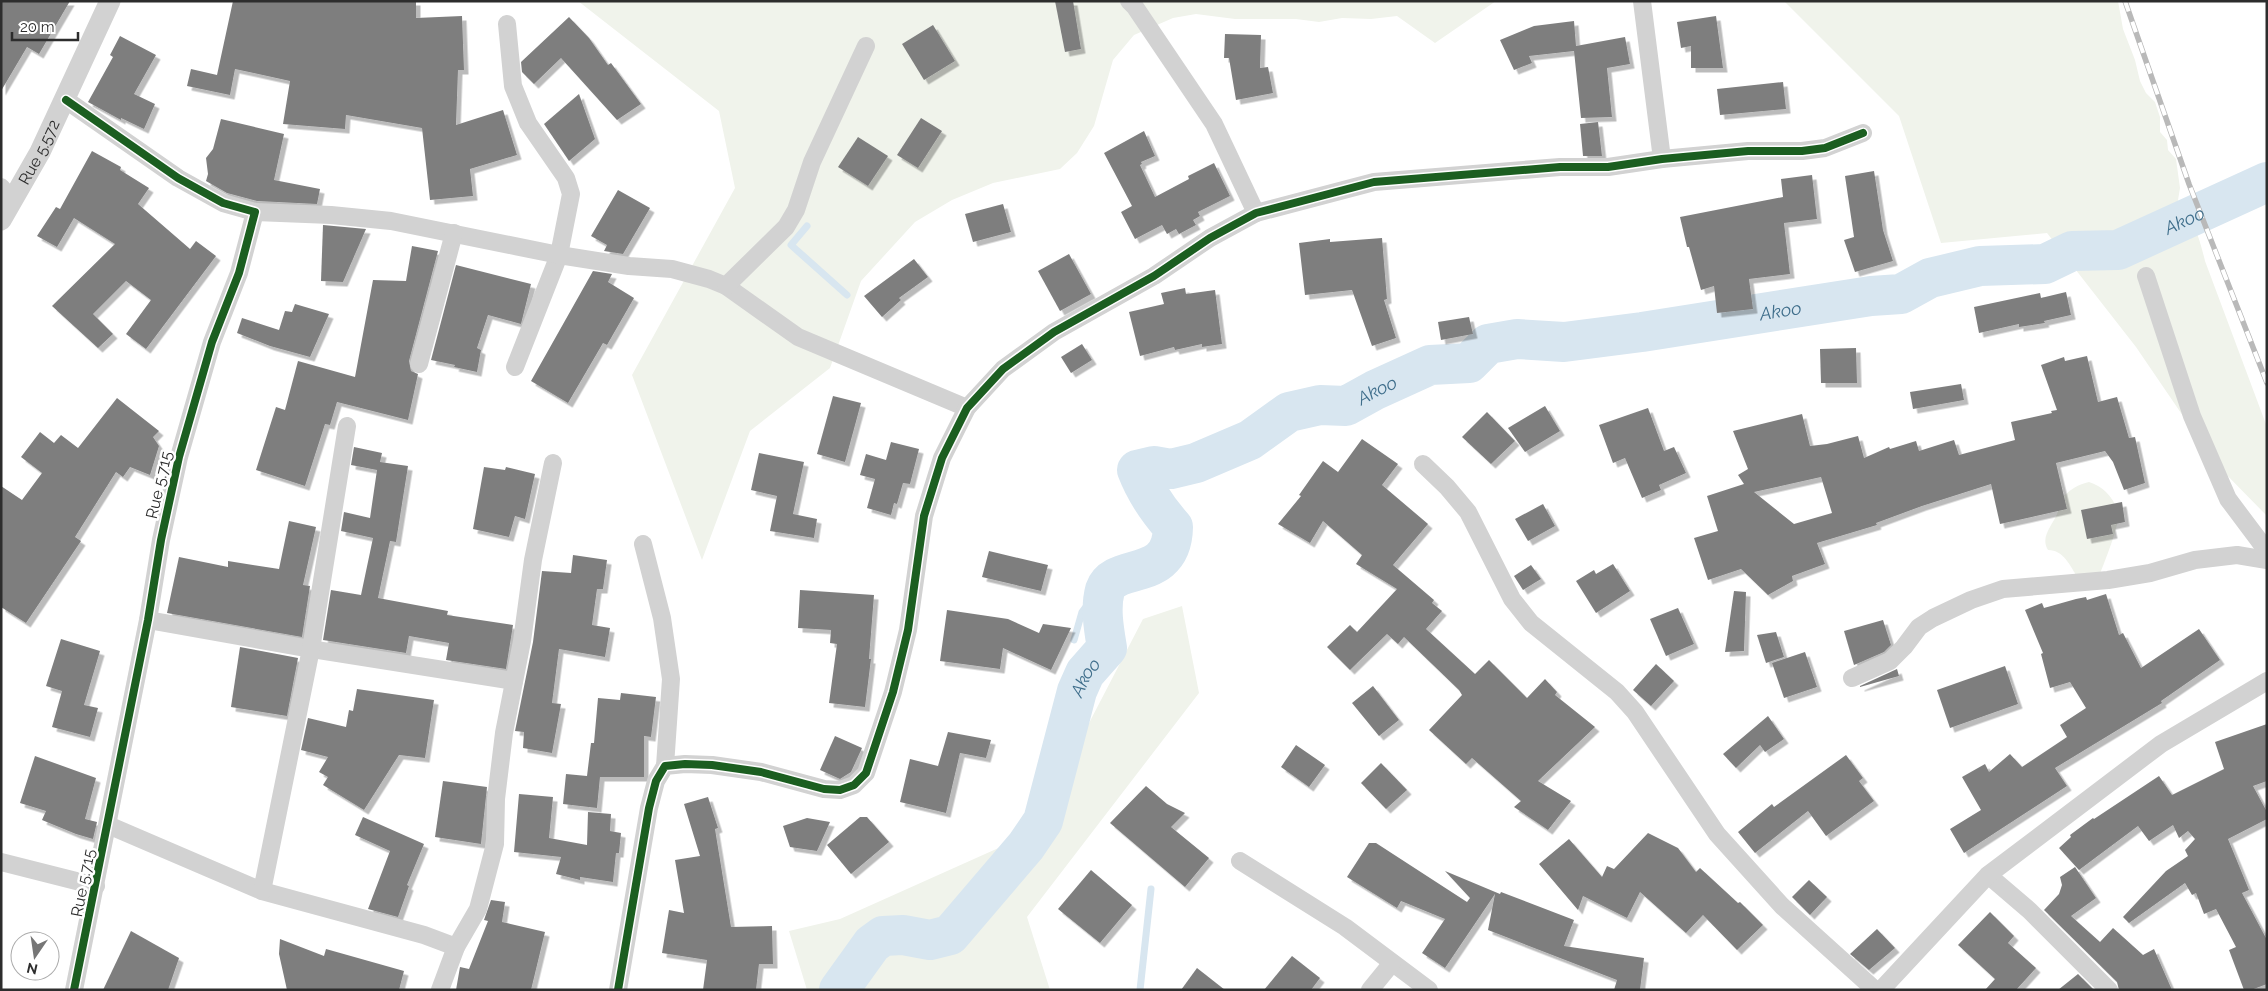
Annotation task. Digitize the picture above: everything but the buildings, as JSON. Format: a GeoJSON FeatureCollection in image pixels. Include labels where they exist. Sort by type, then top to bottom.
{"type":"FeatureCollection","features":[{"type":"Feature","properties":{"kind":"street","name":"Rue 5.572"},"geometry":{"type":"LineString","coordinates":[[1,220],[7,194],[66,100],[110,1]]}},
{"type":"Feature","properties":{"kind":"street"},"geometry":{"type":"LineString","coordinates":[[1128,1],[1136,7],[1214,124],[1256,213]]}},
{"type":"Feature","properties":{"kind":"street"},"geometry":{"type":"LineString","coordinates":[[1642,1],[1662,159]]}},
{"type":"Feature","properties":{"kind":"street"},"geometry":{"type":"LineString","coordinates":[[506,24],[513,86],[528,123],[566,178],[571,194],[558,255],[515,367]]}},
{"type":"Feature","properties":{"kind":"street"},"geometry":{"type":"LineString","coordinates":[[726,286],[786,227],[796,210],[812,162],[866,46]]}},
{"type":"Feature","properties":{"kind":"street"},"geometry":{"type":"LineString","coordinates":[[66,100],[178,178],[223,203],[255,212],[331,215],[374,220],[454,233],[558,255],[629,266],[672,269],[726,286],[798,337],[967,408]]}},
{"type":"Feature","properties":{"kind":"street"},"geometry":{"type":"LineString","coordinates":[[665,766],[685,764],[712,765],[761,772],[824,789],[840,790],[854,785],[866,774],[872,762],[893,692],[908,630],[924,516],[942,458],[967,408],[1003,369],[1054,332],[1154,276],[1210,238],[1256,213],[1374,182],[1560,167],[1608,167],[1662,159],[1748,151],[1802,151],[1826,148],[1863,133]]}},
{"type":"Feature","properties":{"kind":"street","name":"Rue 5.715"},"geometry":{"type":"LineString","coordinates":[[74,990],[148,620],[160,540],[179,456],[212,342],[238,273],[255,212]]}},
{"type":"Feature","properties":{"kind":"street"},"geometry":{"type":"LineString","coordinates":[[420,364],[454,233]]}},
{"type":"Feature","properties":{"kind":"street"},"geometry":{"type":"LineString","coordinates":[[2146,276],[2192,416],[2228,499],[2267,551]]}},
{"type":"Feature","properties":{"kind":"street"},"geometry":{"type":"LineString","coordinates":[[262,890],[310,649],[347,426]]}},
{"type":"Feature","properties":{"kind":"street"},"geometry":{"type":"LineString","coordinates":[[440,990],[456,947],[478,910],[492,859],[495,844],[496,800],[504,733],[553,463]]}},
{"type":"Feature","properties":{"kind":"street"},"geometry":{"type":"LineString","coordinates":[[1423,464],[1447,487],[1468,512],[1512,599],[1531,623],[1592,674],[1617,692],[1635,712],[1717,834],[1782,906],[1875,990]]}},
{"type":"Feature","properties":{"kind":"street"},"geometry":{"type":"LineString","coordinates":[[618,990],[649,808],[656,781],[665,766],[671,679],[662,618],[643,544]]}},
{"type":"Feature","properties":{"kind":"street"},"geometry":{"type":"LineString","coordinates":[[1852,678],[1890,662],[1919,627],[1933,618],[1971,600],[2003,589],[2108,580],[2150,573],[2194,560],[2236,555],[2267,560]]}},
{"type":"Feature","properties":{"kind":"street"},"geometry":{"type":"LineString","coordinates":[[148,620],[310,649],[514,681]]}},
{"type":"Feature","properties":{"kind":"street"},"geometry":{"type":"LineString","coordinates":[[1881,990],[1988,875],[2161,744],[2267,681]]}},
{"type":"Feature","properties":{"kind":"street"},"geometry":{"type":"LineString","coordinates":[[108,825],[262,890],[424,935],[456,947]]}},
{"type":"Feature","properties":{"kind":"street"},"geometry":{"type":"LineString","coordinates":[[1240,861],[1345,927],[1429,990]]}},
{"type":"Feature","properties":{"kind":"street"},"geometry":{"type":"LineString","coordinates":[[1,862],[96,886]]}},
{"type":"Feature","properties":{"kind":"street"},"geometry":{"type":"LineString","coordinates":[[1988,875],[2030,911],[2109,990]]}},
{"type":"Feature","properties":{"kind":"street"},"geometry":{"type":"LineString","coordinates":[[1370,990],[1392,963]]}},
{"type":"Feature","properties":{"kind":"shaded area"},"geometry":{"type":"Polygon","coordinates":[[[578,1],[1496,1],[1435,43],[1397,16],[1371,19],[1342,18],[1319,22],[1296,19],[1235,19],[1196,14],[1173,18],[1134,35],[1113,60],[1094,126],[1077,153],[1060,169],[993,183],[952,200],[915,222],[861,281],[830,368],[750,431],[702,560],[632,375],[735,188],[719,111],[578,1]]]}},
{"type":"Feature","properties":{"kind":"shaded area"},"geometry":{"type":"Polygon","coordinates":[[[1784,1],[2118,1],[2123,29],[2135,60],[2140,81],[2146,93],[2155,102],[2160,117],[2160,132],[2167,140],[2168,150],[2176,159],[2180,188],[2178,200],[2188,213],[2195,229],[2205,261],[2267,427],[2267,516],[2215,463],[2136,347],[2047,233],[1941,243],[1899,116],[1784,1]]]}},
{"type":"Feature","properties":{"kind":"shaded area"},"geometry":{"type":"Polygon","coordinates":[[[2089,482],[2108,494],[2115,504],[2118,516],[2113,537],[2098,579],[2078,578],[2062,556],[2048,550],[2045,541],[2062,498],[2074,488],[2089,482]]]}},
{"type":"Feature","properties":{"kind":"shaded area"},"geometry":{"type":"Polygon","coordinates":[[[1182,606],[1199,693],[1027,917],[1050,990],[807,990],[789,931],[840,919],[1032,833],[1143,619],[1182,606]]]}},
{"type":"Feature","properties":{"kind":"waterway","name":"Akoo"},"geometry":{"type":"LineString","coordinates":[[839,990],[872,944],[883,936],[903,935],[930,940],[950,935],[1026,846],[1043,821],[1077,691],[1085,673],[1107,648],[1103,612],[1105,590],[1111,581],[1120,576],[1154,564],[1163,557],[1170,545],[1173,527],[1152,500],[1137,470],[1154,466],[1171,469],[1196,463],[1250,440],[1289,412],[1320,405],[1346,406],[1375,390],[1430,365],[1469,363],[1488,344],[1517,339],[1564,342],[1642,332],[1871,296],[1901,294],[1930,278],[1980,266],[2045,264],[2072,251],[2118,250],[2267,182]]}},
{"type":"Feature","properties":{"kind":"waterway"},"geometry":{"type":"LineString","coordinates":[[807,226],[791,245],[847,295]]}},
{"type":"Feature","properties":{"kind":"waterway"},"geometry":{"type":"LineString","coordinates":[[1074,640],[1082,612],[1091,600],[1093,589],[1105,590]]}},
{"type":"Feature","properties":{"kind":"waterway"},"geometry":{"type":"LineString","coordinates":[[1140,990],[1151,889]]}},
{"type":"Feature","properties":{"kind":"railway"},"geometry":{"type":"LineString","coordinates":[[2125,1],[2189,184],[2267,383]]}},
{"type":"Feature","properties":{"kind":"cycle path"},"geometry":{"type":"LineString","coordinates":[[66,100],[178,178],[223,203],[255,212],[239,273],[212,342],[179,457],[161,540],[148,620],[74,990]]}},
{"type":"Feature","properties":{"kind":"cycle path"},"geometry":{"type":"LineString","coordinates":[[618,990],[649,808],[656,781],[665,766],[685,764],[712,765],[761,772],[824,789],[840,790],[854,785],[866,773],[893,692],[908,630],[924,516],[942,458],[967,408],[1003,369],[1054,332],[1154,276],[1210,238],[1256,213],[1374,182],[1560,167],[1608,167],[1662,159],[1748,151],[1802,151],[1825,148],[1863,133]]}}]}
